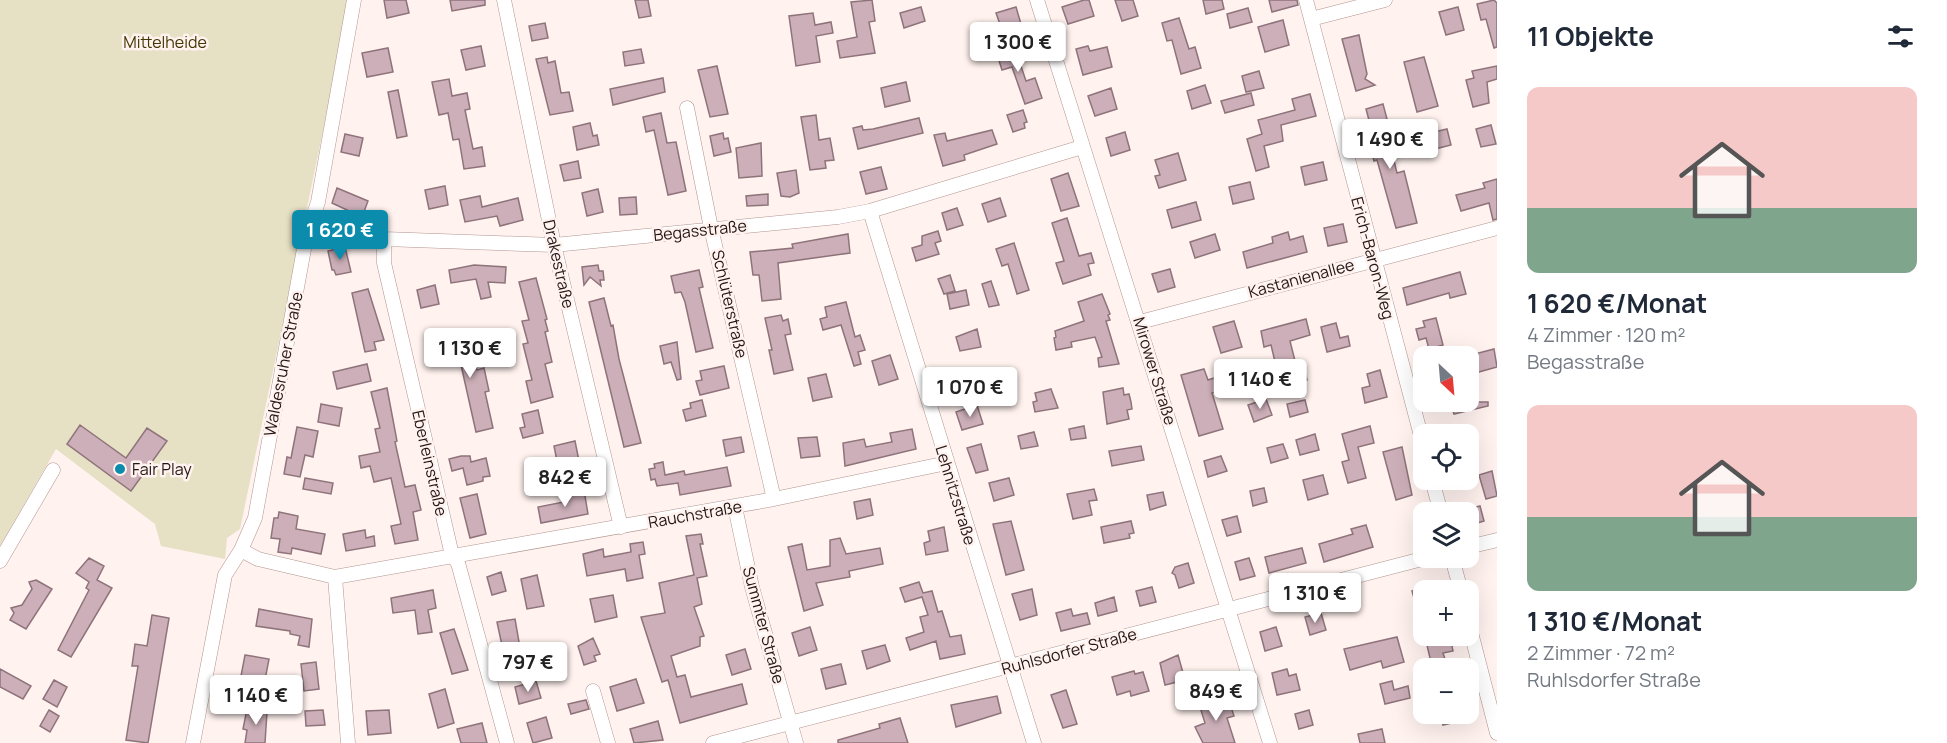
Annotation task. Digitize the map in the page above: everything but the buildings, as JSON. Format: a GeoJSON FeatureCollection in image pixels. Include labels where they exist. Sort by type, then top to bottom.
{"type":"FeatureCollection","features":[{"type":"Feature","properties":{"kind":"street","name":"Waldesruher Straße"},"geometry":{"type":"LineString","coordinates":[[193,743],[225,575],[241,550],[255,518],[311,222],[318,202],[354,0]]}},
{"type":"Feature","properties":{"kind":"street","name":"Drakestraße"},"geometry":{"type":"LineString","coordinates":[[504,0],[554,245],[621,526]]}},
{"type":"Feature","properties":{"kind":"street","name":"Mirower Straße"},"geometry":{"type":"LineString","coordinates":[[1037,0],[1140,322],[1270,743]]}},
{"type":"Feature","properties":{"kind":"street","name":"Erich-Baron-Weg"},"geometry":{"type":"LineString","coordinates":[[1306,0],[1418,424]]}},
{"type":"Feature","properties":{"kind":"street"},"geometry":{"type":"LineString","coordinates":[[1311,19],[1385,0]]}},
{"type":"Feature","properties":{"kind":"street","name":"Schlüterstraße"},"geometry":{"type":"LineString","coordinates":[[687,108],[711,228],[774,500]]}},
{"type":"Feature","properties":{"kind":"street","name":"Begasstraße"},"geometry":{"type":"LineString","coordinates":[[311,222],[343,225],[384,239],[554,245],[838,217],[870,211],[1083,147]]}},
{"type":"Feature","properties":{"kind":"street","name":"Lehnitzstraße"},"geometry":{"type":"LineString","coordinates":[[870,211],[1034,743]]}},
{"type":"Feature","properties":{"kind":"street","name":"Kastanienallee"},"geometry":{"type":"LineString","coordinates":[[1140,322],[1374,258],[1497,228]]}},
{"type":"Feature","properties":{"kind":"street","name":"Eberleinstraße"},"geometry":{"type":"LineString","coordinates":[[384,239],[384,263],[452,555],[458,563],[507,743]]}},
{"type":"Feature","properties":{"kind":"street","name":"Rauchstraße"},"geometry":{"type":"LineString","coordinates":[[241,550],[258,559],[335,577],[774,500],[946,463]]}},
{"type":"Feature","properties":{"kind":"street"},"geometry":{"type":"LineString","coordinates":[[0,561],[53,470]]}},
{"type":"Feature","properties":{"kind":"street","name":"Summter Straße"},"geometry":{"type":"LineString","coordinates":[[735,507],[752,587],[796,743]]}},
{"type":"Feature","properties":{"kind":"street"},"geometry":{"type":"LineString","coordinates":[[1479,544],[1497,540]]}},
{"type":"Feature","properties":{"kind":"street","name":"Ruhlsdorfer Straße"},"geometry":{"type":"LineString","coordinates":[[713,743],[1413,561]]}},
{"type":"Feature","properties":{"kind":"street"},"geometry":{"type":"LineString","coordinates":[[335,577],[348,743]]}},
{"type":"Feature","properties":{"kind":"street"},"geometry":{"type":"LineString","coordinates":[[1474,646],[1497,733]]}},
{"type":"Feature","properties":{"kind":"street"},"geometry":{"type":"LineString","coordinates":[[593,691],[608,743]]}},
{"type":"Feature","properties":{"kind":"green space","name":"Mittelheide"},"geometry":{"type":"Polygon","coordinates":[[[0,0],[359,0],[338,59],[240,529],[227,538],[225,559],[161,546],[155,524],[56,449],[0,546],[0,0]]]}},
{"type":"Feature","properties":{"kind":"place","name":"Fair Play"},"geometry":{"type":"Point","coordinates":[120,469]}}]}
